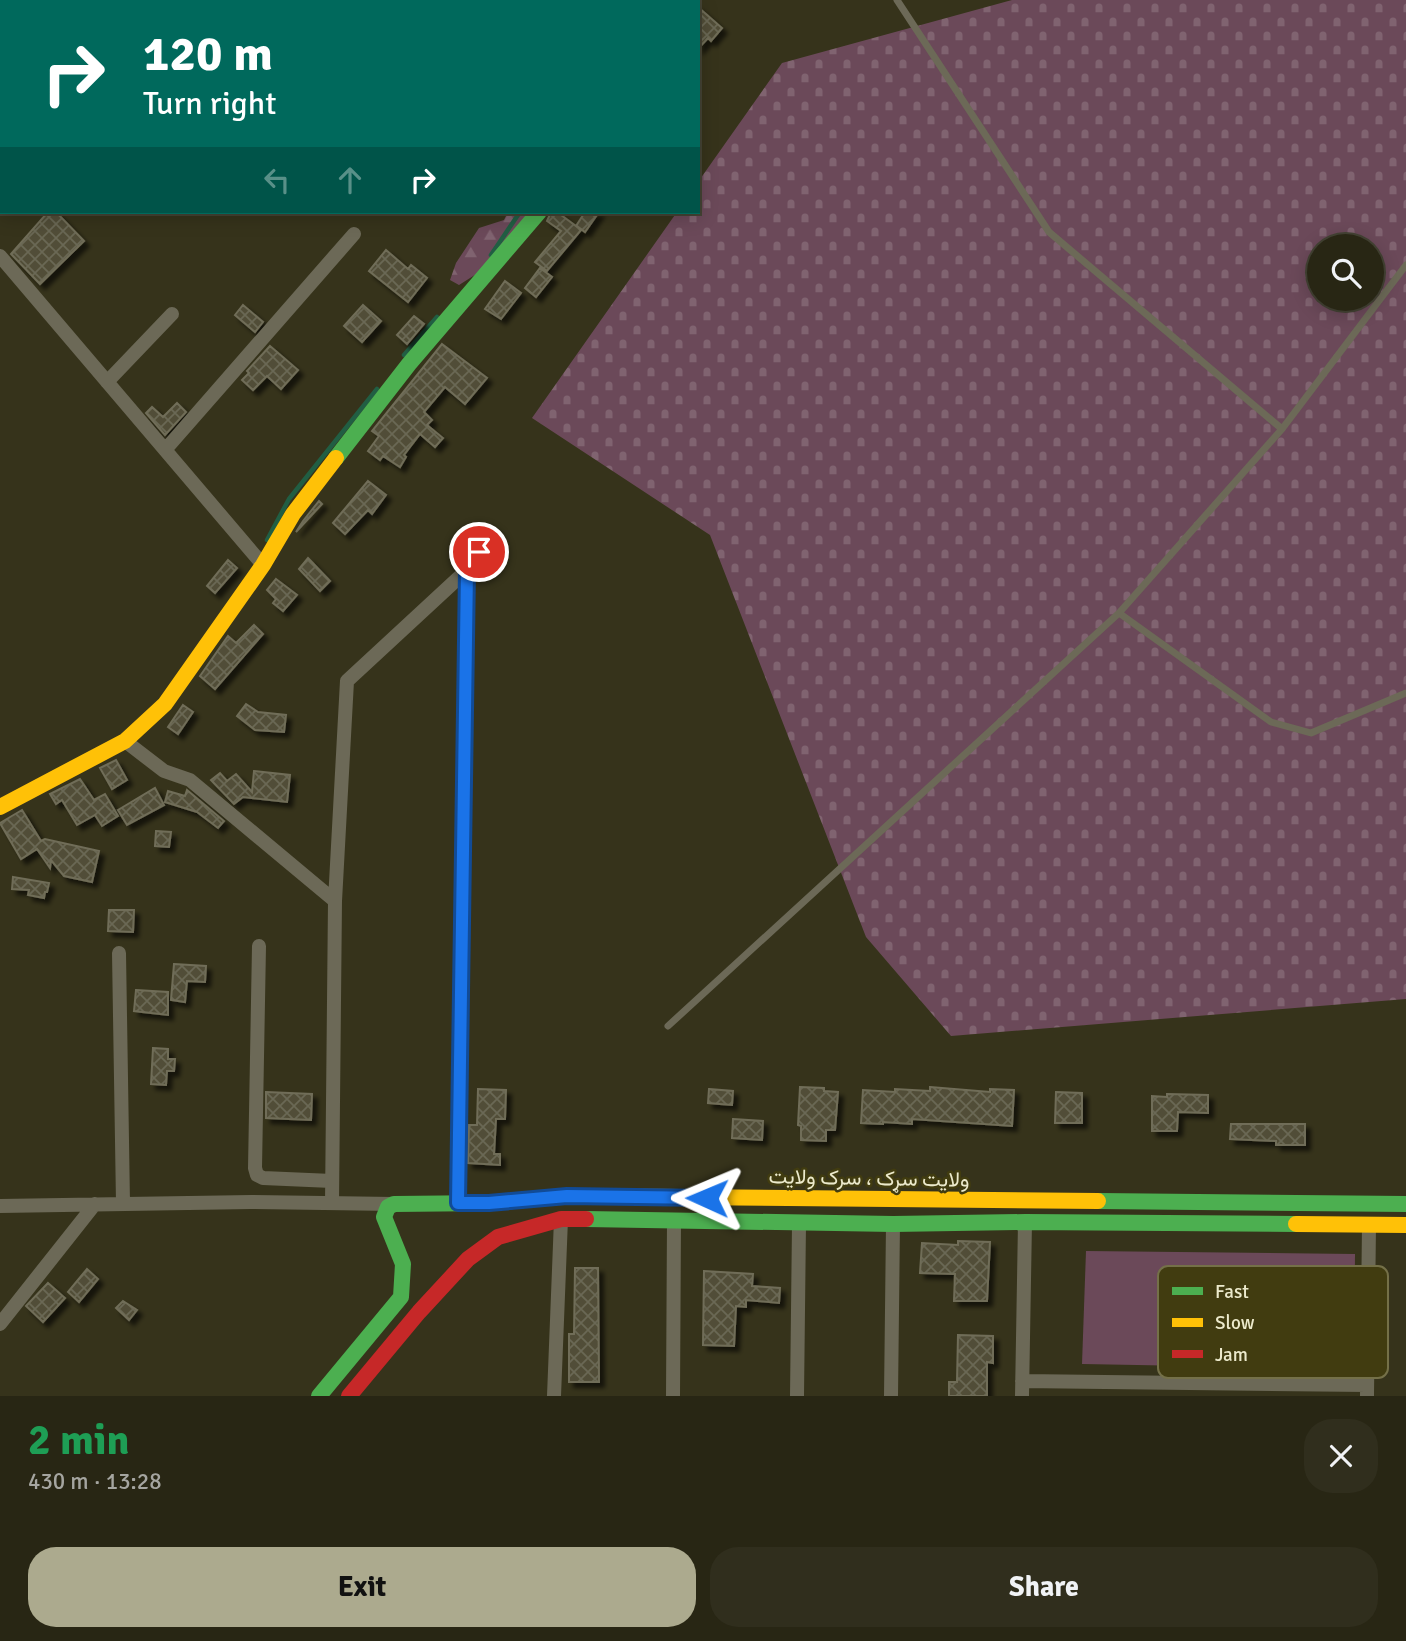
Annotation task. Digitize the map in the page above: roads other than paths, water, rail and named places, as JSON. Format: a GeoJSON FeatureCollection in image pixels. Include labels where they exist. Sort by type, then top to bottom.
{"type":"FeatureCollection","features":[{"type":"Feature","properties":{"kind":"main road"},"geometry":{"type":"LineString","coordinates":[[3,800],[125,741],[164,704],[263,565],[293,514],[409,364],[537,214]]}},
{"type":"Feature","properties":{"kind":"main road","name":"ولایت سړک ، سرک ولایت"},"geometry":{"type":"LineString","coordinates":[[394,1204],[489,1203],[581,1196],[1406,1204]]}},
{"type":"Feature","properties":{"kind":"main road"},"geometry":{"type":"LineString","coordinates":[[319,1396],[401,1297],[403,1264],[384,1217],[388,1207],[394,1204]]}},
{"type":"Feature","properties":{"kind":"main road","name":"ولایت سړک ، سرک ولایت"},"geometry":{"type":"LineString","coordinates":[[349,1396],[419,1312],[468,1259],[498,1237],[561,1219],[799,1224],[1025,1222],[1406,1225]]}},
{"type":"Feature","properties":{"kind":"main road"},"geometry":{"type":"LineString","coordinates":[[401,1297],[419,1312]]}},
{"type":"Feature","properties":{"kind":"street"},"geometry":{"type":"LineString","coordinates":[[165,450],[354,234]]}},
{"type":"Feature","properties":{"kind":"street"},"geometry":{"type":"LineString","coordinates":[[0,256],[263,565]]}},
{"type":"Feature","properties":{"kind":"street"},"geometry":{"type":"LineString","coordinates":[[107,382],[172,314]]}},
{"type":"Feature","properties":{"kind":"street"},"geometry":{"type":"LineString","coordinates":[[332,1203],[335,901],[347,681],[467,570],[492,535]]}},
{"type":"Feature","properties":{"kind":"street"},"geometry":{"type":"LineString","coordinates":[[458,1203],[467,570]]}},
{"type":"Feature","properties":{"kind":"street"},"geometry":{"type":"LineString","coordinates":[[125,741],[164,771],[190,780],[335,901]]}},
{"type":"Feature","properties":{"kind":"street"},"geometry":{"type":"LineString","coordinates":[[259,946],[257,1175],[264,1178],[332,1181]]}},
{"type":"Feature","properties":{"kind":"street"},"geometry":{"type":"LineString","coordinates":[[119,953],[123,1203]]}},
{"type":"Feature","properties":{"kind":"street"},"geometry":{"type":"LineString","coordinates":[[0,1206],[123,1203],[394,1204]]}},
{"type":"Feature","properties":{"kind":"street"},"geometry":{"type":"LineString","coordinates":[[0,1324],[95,1204]]}},
{"type":"Feature","properties":{"kind":"street"},"geometry":{"type":"LineString","coordinates":[[554,1396],[561,1219]]}},
{"type":"Feature","properties":{"kind":"street"},"geometry":{"type":"LineString","coordinates":[[673,1396],[674,1220]]}},
{"type":"Feature","properties":{"kind":"street"},"geometry":{"type":"LineString","coordinates":[[1022,1396],[1025,1222]]}},
{"type":"Feature","properties":{"kind":"street"},"geometry":{"type":"LineString","coordinates":[[797,1396],[799,1224]]}},
{"type":"Feature","properties":{"kind":"street"},"geometry":{"type":"LineString","coordinates":[[891,1396],[893,1224]]}},
{"type":"Feature","properties":{"kind":"street"},"geometry":{"type":"LineString","coordinates":[[1369,1225],[1369,1266]]}},
{"type":"Feature","properties":{"kind":"street"},"geometry":{"type":"LineString","coordinates":[[1022,1381],[1152,1389],[1367,1390]]}},
{"type":"Feature","properties":{"kind":"lane"},"geometry":{"type":"LineString","coordinates":[[897,0],[1049,232],[1282,429]]}},
{"type":"Feature","properties":{"kind":"lane"},"geometry":{"type":"LineString","coordinates":[[668,1026],[1119,613],[1282,429],[1406,265]]}},
{"type":"Feature","properties":{"kind":"lane"},"geometry":{"type":"LineString","coordinates":[[1119,613],[1271,722],[1311,733],[1406,694]]}},
{"type":"Feature","properties":{"kind":"waterway"},"geometry":{"type":"LineString","coordinates":[[491,255],[519,214]]}},
{"type":"Feature","properties":{"kind":"waterway"},"geometry":{"type":"LineString","coordinates":[[404,355],[437,317]]}},
{"type":"Feature","properties":{"kind":"waterway"},"geometry":{"type":"LineString","coordinates":[[267,540],[289,499],[377,389]]}}]}
